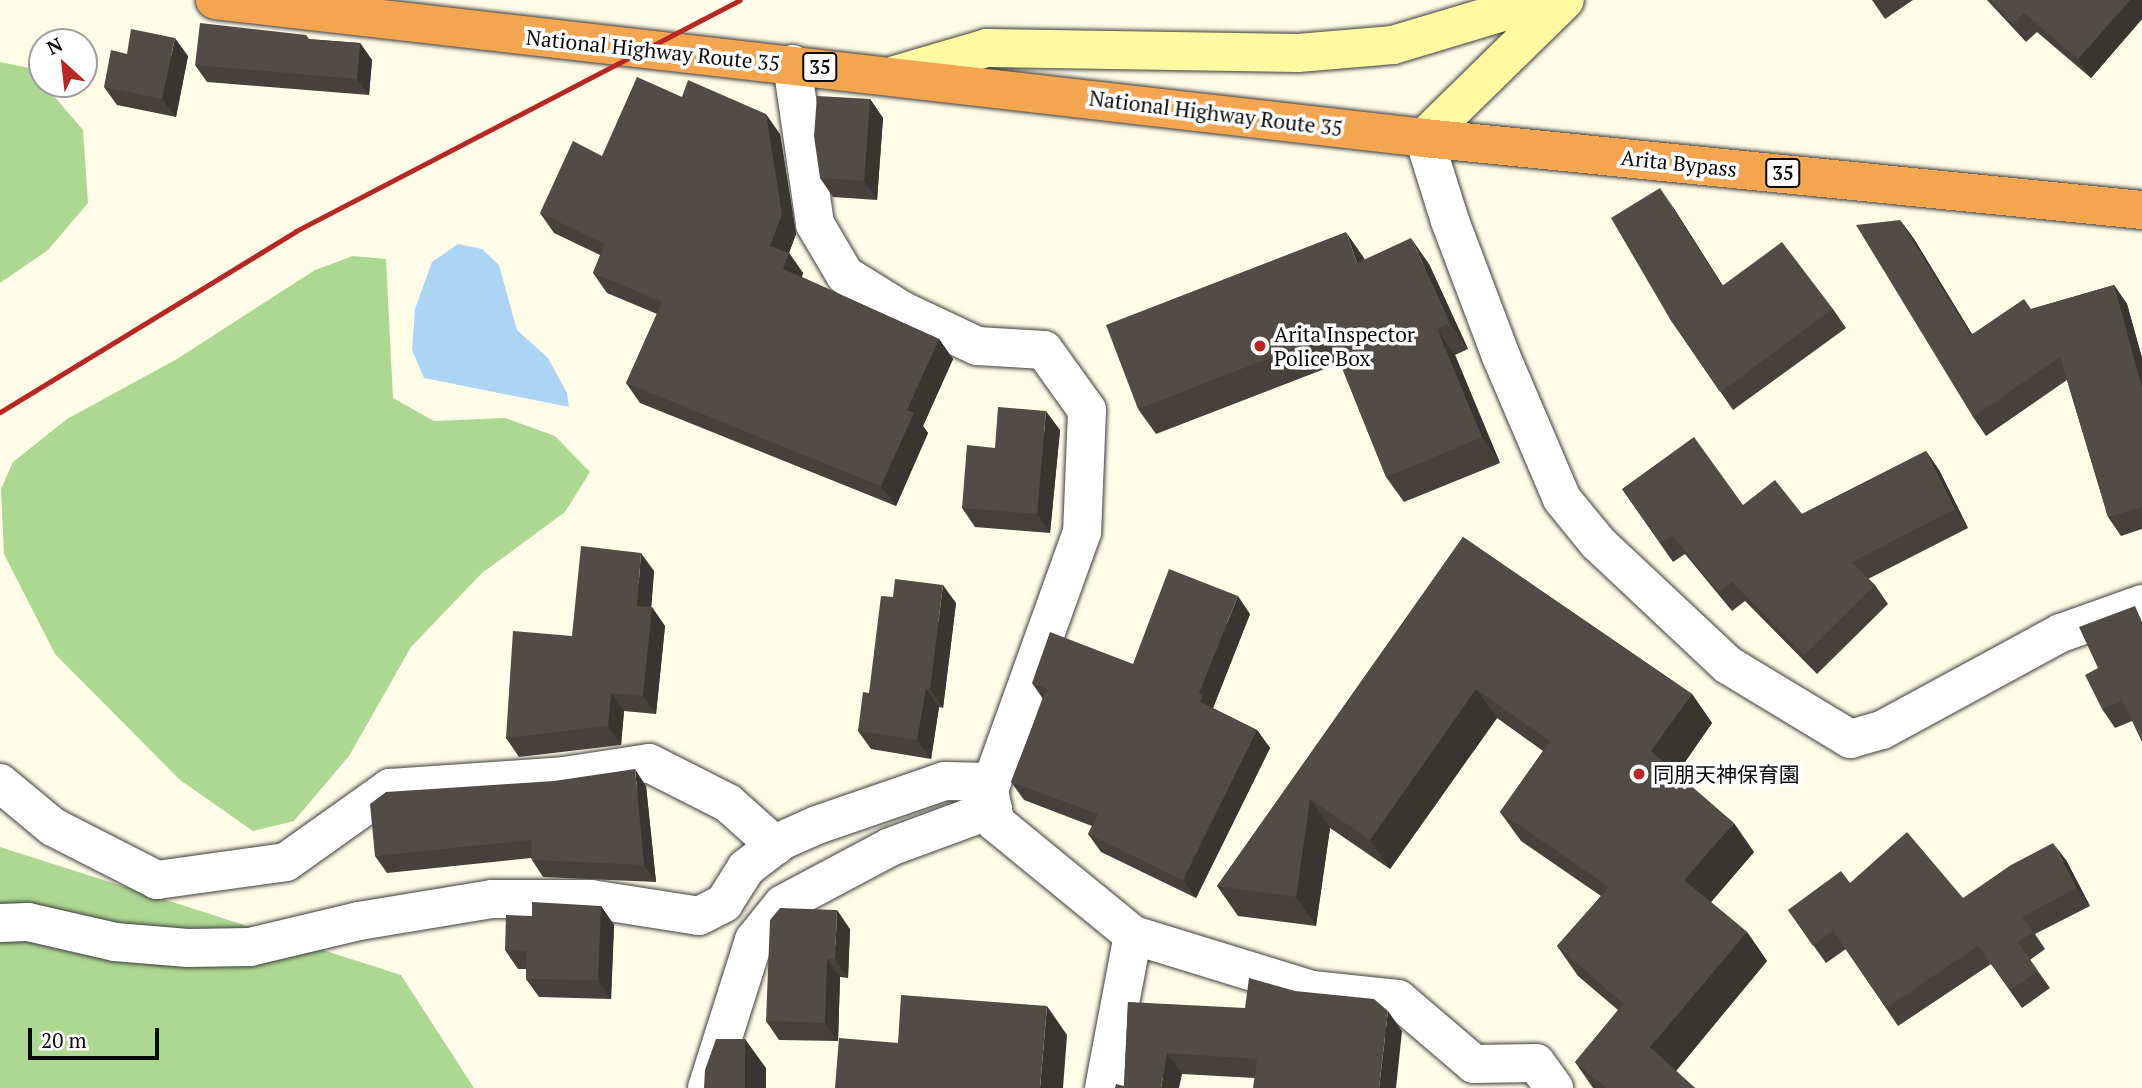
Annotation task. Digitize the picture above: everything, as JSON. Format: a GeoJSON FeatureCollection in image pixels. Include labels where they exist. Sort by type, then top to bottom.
{"type":"FeatureCollection","features":[{"type":"Feature","properties":{"kind":"highway","name":"National Highway Route 35"},"geometry":{"type":"LineString","coordinates":[[215,0],[412,12],[792,64],[1424,138]]}},
{"type":"Feature","properties":{"kind":"highway","name":"Arita Bypass"},"geometry":{"type":"LineString","coordinates":[[1424,138],[2142,210]]}},
{"type":"Feature","properties":{"kind":"street"},"geometry":{"type":"LineString","coordinates":[[895,75],[988,48],[1298,53],[1393,45],[1543,0]]}},
{"type":"Feature","properties":{"kind":"street"},"geometry":{"type":"LineString","coordinates":[[1565,0],[1424,138],[1450,221],[1500,356],[1562,499],[1598,543],[1728,665],[1850,738],[1882,730],[2061,633],[2142,604]]}},
{"type":"Feature","properties":{"kind":"street"},"geometry":{"type":"LineString","coordinates":[[792,64],[815,224],[845,275],[903,311],[977,346],[1044,350],[1087,410],[1082,533],[993,795],[995,822],[1133,935],[1312,990],[1398,999],[1471,1076],[1536,1063],[1555,1088]]}},
{"type":"Feature","properties":{"kind":"street"},"geometry":{"type":"LineString","coordinates":[[0,783],[53,827],[157,880],[286,862],[390,788],[564,775],[649,763],[729,803],[776,846]]}},
{"type":"Feature","properties":{"kind":"street"},"geometry":{"type":"LineString","coordinates":[[0,923],[28,922],[115,942],[188,948],[250,947],[359,921],[492,899],[591,899],[699,916],[724,903],[746,868],[776,846],[817,825],[945,781],[993,795]]}},
{"type":"Feature","properties":{"kind":"street"},"geometry":{"type":"LineString","coordinates":[[707,1088],[754,940],[783,904],[993,795]]}},
{"type":"Feature","properties":{"kind":"street"},"geometry":{"type":"LineString","coordinates":[[1104,1088],[1133,935]]}},
{"type":"Feature","properties":{"kind":"green space"},"geometry":{"type":"Polygon","coordinates":[[[0,62],[28,68],[28,98],[56,98],[83,130],[88,203],[48,250],[0,283],[0,62]]]}},
{"type":"Feature","properties":{"kind":"green space"},"geometry":{"type":"Polygon","coordinates":[[[353,256],[386,259],[393,398],[434,421],[505,418],[555,436],[590,472],[565,512],[482,573],[411,647],[349,756],[294,821],[253,831],[180,780],[55,654],[4,554],[1,489],[13,462],[67,419],[177,359],[315,270],[353,256]]]}},
{"type":"Feature","properties":{"kind":"green space"},"geometry":{"type":"Polygon","coordinates":[[[0,847],[401,975],[474,1088],[0,1088],[0,847]]]}},
{"type":"Feature","properties":{"kind":"water"},"geometry":{"type":"Polygon","coordinates":[[[458,244],[482,249],[499,265],[517,330],[548,358],[567,393],[569,407],[424,378],[412,350],[415,309],[432,262],[458,244]]]}},
{"type":"Feature","properties":{"kind":"building"},"geometry":{"type":"Polygon","coordinates":[[[1991,0],[2130,0],[2078,59],[2024,13],[2013,24],[1991,0]]]}},
{"type":"Feature","properties":{"kind":"building"},"geometry":{"type":"Polygon","coordinates":[[[200,23],[306,35],[305,39],[360,43],[357,79],[195,65],[200,23]]]}},
{"type":"Feature","properties":{"kind":"building"},"geometry":{"type":"Polygon","coordinates":[[[131,29],[175,38],[162,99],[104,87],[111,50],[127,54],[131,29]]]}},
{"type":"Feature","properties":{"kind":"building"},"geometry":{"type":"Polygon","coordinates":[[[637,77],[682,97],[688,80],[766,114],[782,214],[770,246],[789,253],[783,269],[939,339],[907,410],[914,413],[881,486],[626,383],[662,302],[593,273],[605,244],[540,213],[573,141],[602,156],[637,77]]]}},
{"type":"Feature","properties":{"kind":"building"},"geometry":{"type":"Polygon","coordinates":[[[817,96],[870,99],[864,181],[820,178],[814,136],[817,96]]]}},
{"type":"Feature","properties":{"kind":"building"},"geometry":{"type":"Polygon","coordinates":[[[1660,188],[1722,286],[1782,242],[1833,309],[1720,392],[1670,319],[1611,218],[1660,188]]]}},
{"type":"Feature","properties":{"kind":"building"},"geometry":{"type":"Polygon","coordinates":[[[1900,220],[1971,335],[2024,299],[2031,309],[2114,285],[2142,388],[2142,507],[2108,517],[2060,357],[1973,417],[1856,225],[1900,220]]]}},
{"type":"Feature","properties":{"kind":"building"},"geometry":{"type":"Polygon","coordinates":[[[1346,232],[1357,263],[1411,238],[1450,323],[1437,329],[1482,437],[1386,477],[1329,335],[1138,409],[1106,325],[1346,232]]]}},
{"type":"Feature","properties":{"kind":"building"},"geometry":{"type":"Polygon","coordinates":[[[998,407],[1046,411],[1037,514],[962,508],[967,445],[995,448],[998,407]]]}},
{"type":"Feature","properties":{"kind":"building"},"geometry":{"type":"Polygon","coordinates":[[[1694,437],[1743,505],[1775,480],[1802,514],[1926,451],[1955,509],[1852,562],[1875,585],[1804,655],[1732,582],[1719,592],[1672,535],[1660,543],[1622,489],[1694,437]]]}},
{"type":"Feature","properties":{"kind":"building"},"geometry":{"type":"Polygon","coordinates":[[[1463,537],[1692,694],[1651,751],[1734,823],[1684,880],[1747,932],[1650,1047],[1695,1088],[1606,1088],[1575,1062],[1624,1004],[1557,946],[1609,887],[1500,812],[1550,741],[1476,689],[1370,840],[1310,799],[1296,897],[1217,886],[1463,537]]]}},
{"type":"Feature","properties":{"kind":"building"},"geometry":{"type":"Polygon","coordinates":[[[581,546],[641,553],[637,606],[652,607],[643,696],[611,693],[608,726],[506,738],[513,631],[572,636],[581,546]]]}},
{"type":"Feature","properties":{"kind":"building"},"geometry":{"type":"Polygon","coordinates":[[[1169,569],[1238,596],[1199,693],[1203,695],[1200,702],[1257,730],[1183,880],[1088,834],[1098,814],[1011,782],[1047,689],[1032,683],[1050,632],[1133,664],[1169,569]]]}},
{"type":"Feature","properties":{"kind":"building"},"geometry":{"type":"Polygon","coordinates":[[[895,579],[943,585],[930,689],[926,689],[917,740],[858,731],[863,692],[869,693],[881,596],[893,597],[895,579]]]}},
{"type":"Feature","properties":{"kind":"building"},"geometry":{"type":"Polygon","coordinates":[[[2135,606],[2142,622],[2142,742],[2122,700],[2102,709],[2085,675],[2098,668],[2079,627],[2135,606]]]}},
{"type":"Feature","properties":{"kind":"building"},"geometry":{"type":"Polygon","coordinates":[[[635,769],[644,865],[532,860],[531,840],[375,856],[370,804],[386,792],[554,781],[635,769]]]}},
{"type":"Feature","properties":{"kind":"building"},"geometry":{"type":"Polygon","coordinates":[[[1907,832],[1963,898],[2011,865],[2053,843],[2077,888],[2022,917],[2033,932],[2018,942],[2038,971],[2010,990],[1978,946],[1886,1008],[1833,931],[1813,946],[1788,910],[1841,871],[1850,883],[1907,832]]]}},
{"type":"Feature","properties":{"kind":"building"},"geometry":{"type":"Polygon","coordinates":[[[532,902],[601,906],[598,980],[526,979],[527,951],[505,950],[506,915],[532,916],[532,902]]]}},
{"type":"Feature","properties":{"kind":"building"},"geometry":{"type":"Polygon","coordinates":[[[780,908],[837,910],[835,959],[827,959],[825,1023],[766,1021],[770,920],[780,908]]]}},
{"type":"Feature","properties":{"kind":"building"},"geometry":{"type":"Polygon","coordinates":[[[1249,978],[1295,991],[1374,999],[1388,1011],[1379,1088],[1253,1088],[1257,1059],[1167,1053],[1161,1088],[1115,1088],[1116,1084],[1124,1086],[1128,1002],[1245,1008],[1249,978]]]}},
{"type":"Feature","properties":{"kind":"building"},"geometry":{"type":"Polygon","coordinates":[[[901,995],[1047,1006],[1040,1088],[835,1088],[839,1038],[898,1043],[901,995]]]}},
{"type":"Feature","properties":{"kind":"building"},"geometry":{"type":"Polygon","coordinates":[[[716,1039],[745,1039],[745,1088],[704,1088],[705,1070],[716,1039]]]}},
{"type":"Feature","properties":{"kind":"railway"},"geometry":{"type":"LineString","coordinates":[[0,412],[296,231],[740,0]]}},
{"type":"Feature","properties":{"kind":"place","name":"Arita Inspector Police Box"},"geometry":{"type":"Point","coordinates":[1260,346]}},
{"type":"Feature","properties":{"kind":"place","name":"同朋天神保育園"},"geometry":{"type":"Point","coordinates":[1639,774]}}]}
